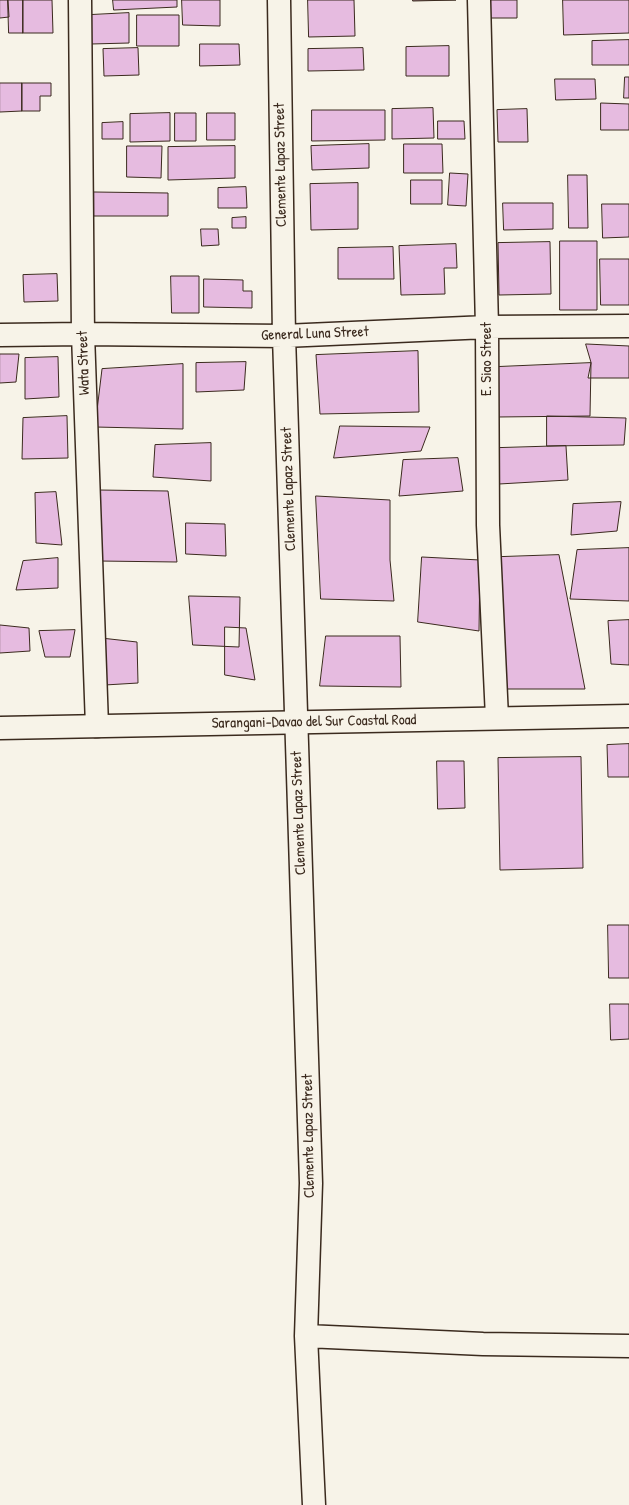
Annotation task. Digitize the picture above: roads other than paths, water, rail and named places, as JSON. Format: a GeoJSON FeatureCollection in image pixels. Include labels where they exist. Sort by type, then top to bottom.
{"type":"FeatureCollection","features":[{"type":"Feature","properties":{"kind":"street","name":"Wata Street"},"geometry":{"type":"LineString","coordinates":[[80,0],[83,334],[97,726]]}},
{"type":"Feature","properties":{"kind":"street","name":"Clemente Lapaz Street"},"geometry":{"type":"LineString","coordinates":[[279,0],[284,336],[311,1183],[306,1336],[314,1505]]}},
{"type":"Feature","properties":{"kind":"street","name":"E. Siao Street"},"geometry":{"type":"LineString","coordinates":[[479,0],[488,327],[488,525],[497,718]]}},
{"type":"Feature","properties":{"kind":"street","name":"General Luna Street"},"geometry":{"type":"LineString","coordinates":[[0,335],[83,334],[284,336],[488,327],[629,326]]}},
{"type":"Feature","properties":{"kind":"street","name":"Sarangani-Davao del Sur Coastal Road"},"geometry":{"type":"LineString","coordinates":[[0,728],[629,716]]}},
{"type":"Feature","properties":{"kind":"street"},"geometry":{"type":"LineString","coordinates":[[306,1336],[483,1344],[629,1346]]}}]}
